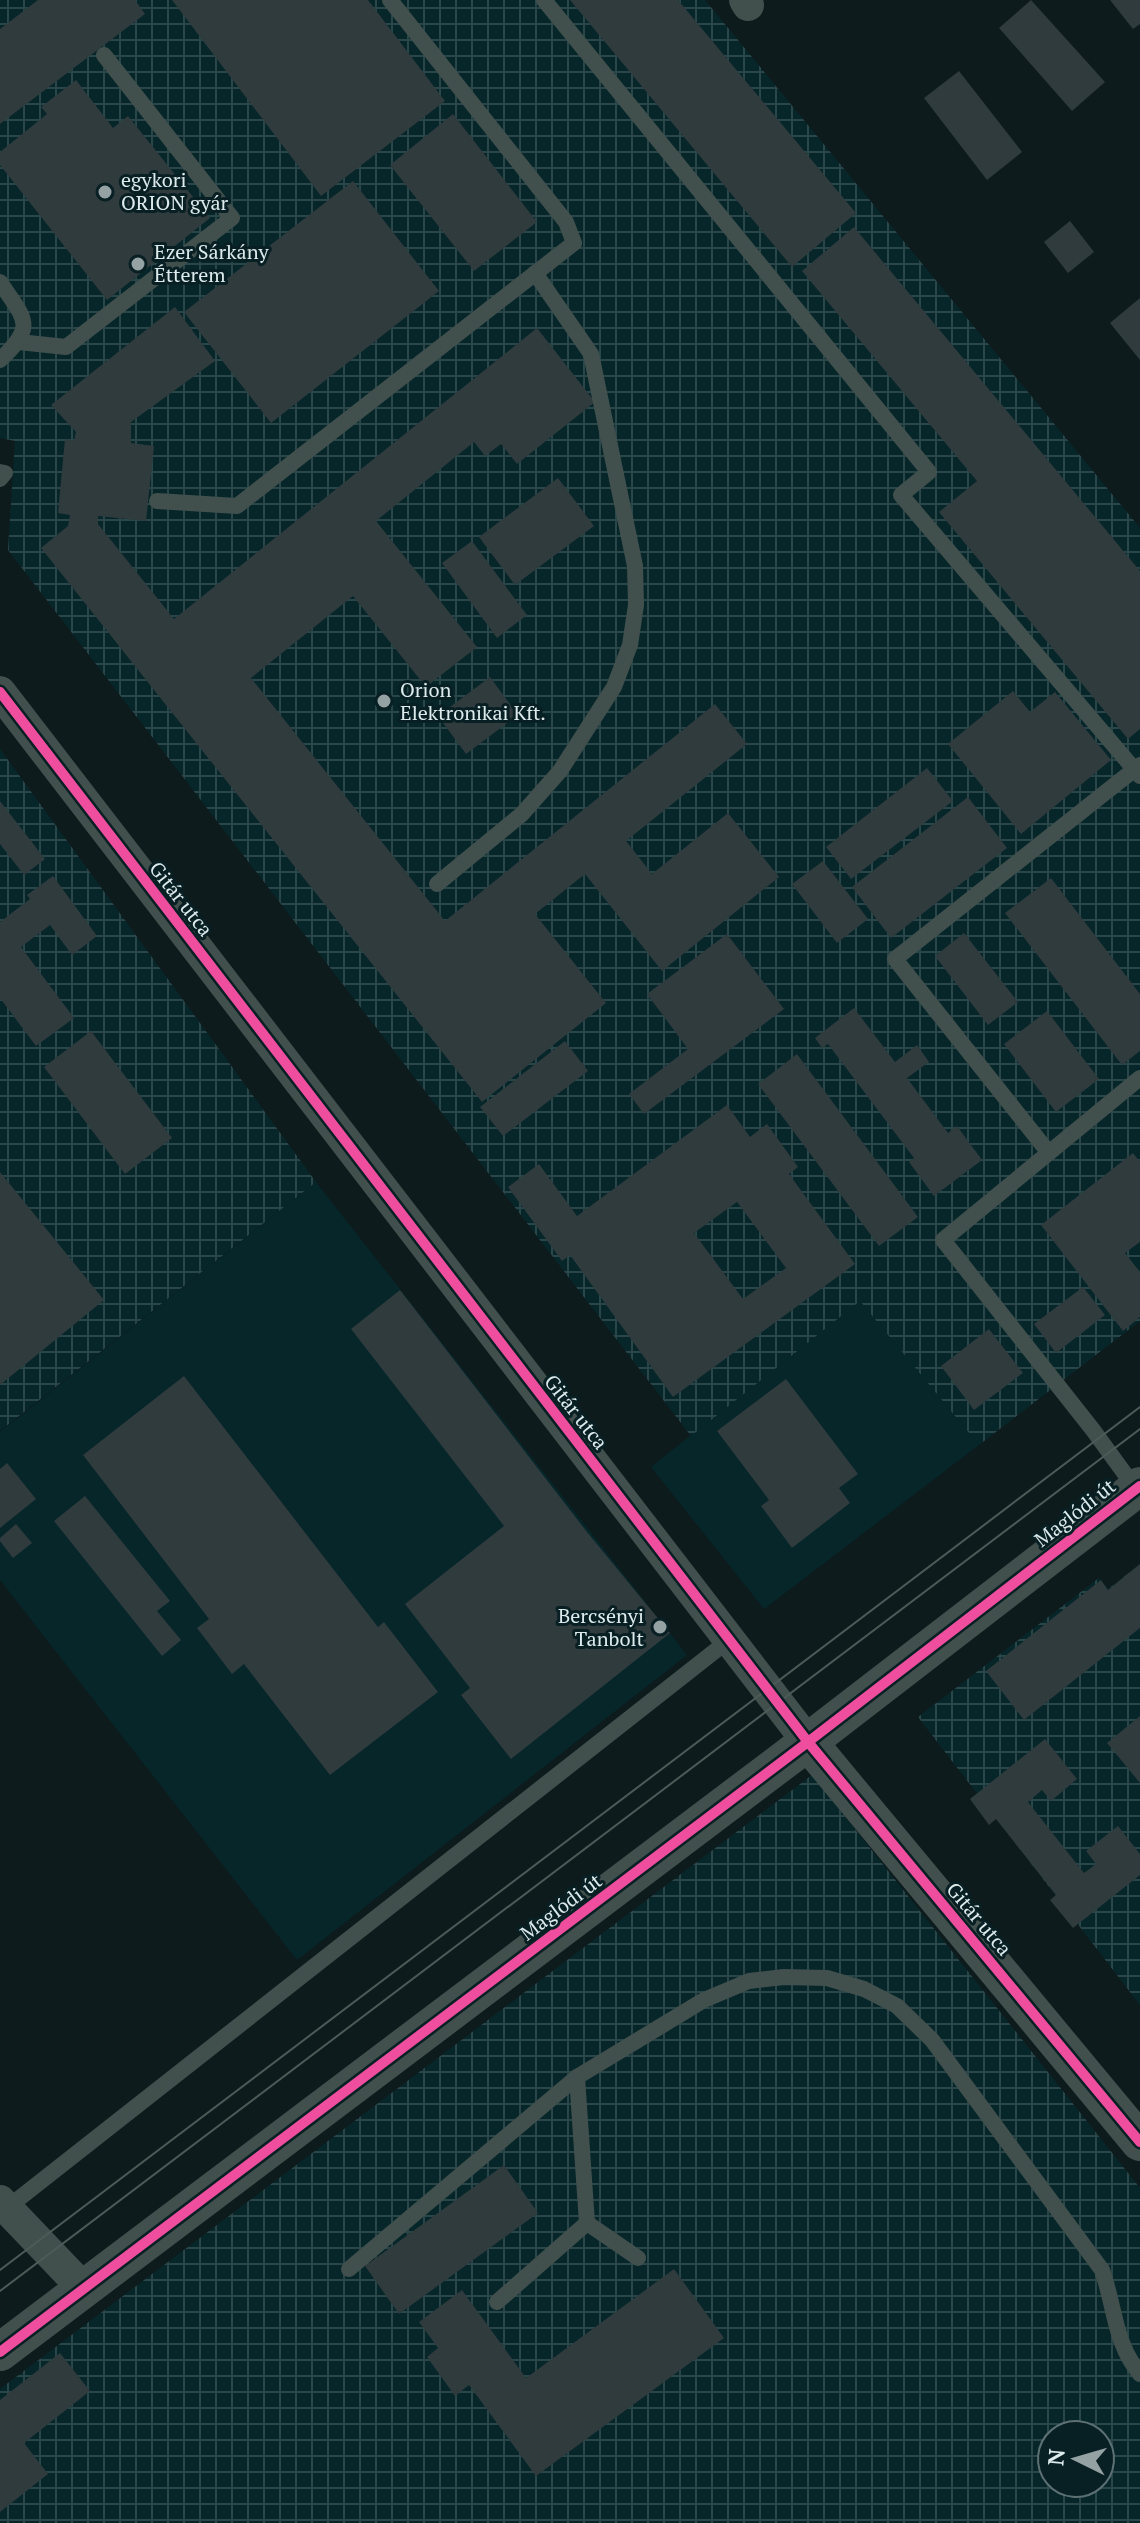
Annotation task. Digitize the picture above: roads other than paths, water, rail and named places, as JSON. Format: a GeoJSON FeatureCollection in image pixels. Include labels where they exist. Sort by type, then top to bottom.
{"type":"FeatureCollection","features":[{"type":"Feature","properties":{"kind":"street","name":"Gitár utca"},"geometry":{"type":"LineString","coordinates":[[0,692],[808,1742],[1140,2142]]}},
{"type":"Feature","properties":{"kind":"street","name":"Maglódi út"},"geometry":{"type":"LineString","coordinates":[[0,2352],[808,1742],[1138,1488]]}},
{"type":"Feature","properties":{"kind":"street"},"geometry":{"type":"LineString","coordinates":[[3,2204],[85,2290]]}},
{"type":"Feature","properties":{"kind":"lane"},"geometry":{"type":"LineString","coordinates":[[157,501],[237,506],[574,243],[566,222],[390,0]]}},
{"type":"Feature","properties":{"kind":"lane"},"geometry":{"type":"LineString","coordinates":[[544,0],[929,472],[901,495],[1138,770],[895,959],[1049,1153]]}},
{"type":"Feature","properties":{"kind":"lane"},"geometry":{"type":"LineString","coordinates":[[19,342],[66,347],[232,218],[104,55]]}},
{"type":"Feature","properties":{"kind":"lane"},"geometry":{"type":"LineString","coordinates":[[437,884],[522,814],[560,771],[614,687],[630,645],[636,605],[635,566],[591,354],[535,273]]}},
{"type":"Feature","properties":{"kind":"lane"},"geometry":{"type":"LineString","coordinates":[[0,282],[21,314],[24,330],[19,342],[0,360]]}},
{"type":"Feature","properties":{"kind":"lane"},"geometry":{"type":"LineString","coordinates":[[0,472],[5,473],[0,479]]}},
{"type":"Feature","properties":{"kind":"lane"},"geometry":{"type":"LineString","coordinates":[[1138,1488],[943,1240],[1140,1078]]}},
{"type":"Feature","properties":{"kind":"lane"},"geometry":{"type":"LineString","coordinates":[[3,2204],[729,1640]]}},
{"type":"Feature","properties":{"kind":"lane"},"geometry":{"type":"LineString","coordinates":[[349,2269],[577,2077],[704,2000],[749,1981],[784,1977],[827,1978],[864,1989],[897,2006],[932,2040],[1102,2270],[1118,2338],[1140,2374]]}},
{"type":"Feature","properties":{"kind":"lane"},"geometry":{"type":"LineString","coordinates":[[577,2077],[587,2223]]}},
{"type":"Feature","properties":{"kind":"lane"},"geometry":{"type":"LineString","coordinates":[[587,2223],[638,2258]]}},
{"type":"Feature","properties":{"kind":"lane"},"geometry":{"type":"LineString","coordinates":[[497,2302],[587,2223]]}},
{"type":"Feature","properties":{"kind":"tram line"},"geometry":{"type":"LineString","coordinates":[[0,2270],[1140,1407]]}},
{"type":"Feature","properties":{"kind":"tram line"},"geometry":{"type":"LineString","coordinates":[[0,2291],[1140,1429]]}},
{"type":"Feature","properties":{"kind":"place","name":"egykori ORION gyár"},"geometry":{"type":"Point","coordinates":[105,192]}},
{"type":"Feature","properties":{"kind":"place","name":"Ezer Sárkány Étterem"},"geometry":{"type":"Point","coordinates":[138,264]}},
{"type":"Feature","properties":{"kind":"place","name":"Orion Elektronikai Kft."},"geometry":{"type":"Point","coordinates":[384,701]}},
{"type":"Feature","properties":{"kind":"place","name":"Bercsényi Tanbolt"},"geometry":{"type":"Point","coordinates":[660,1627]}}]}
